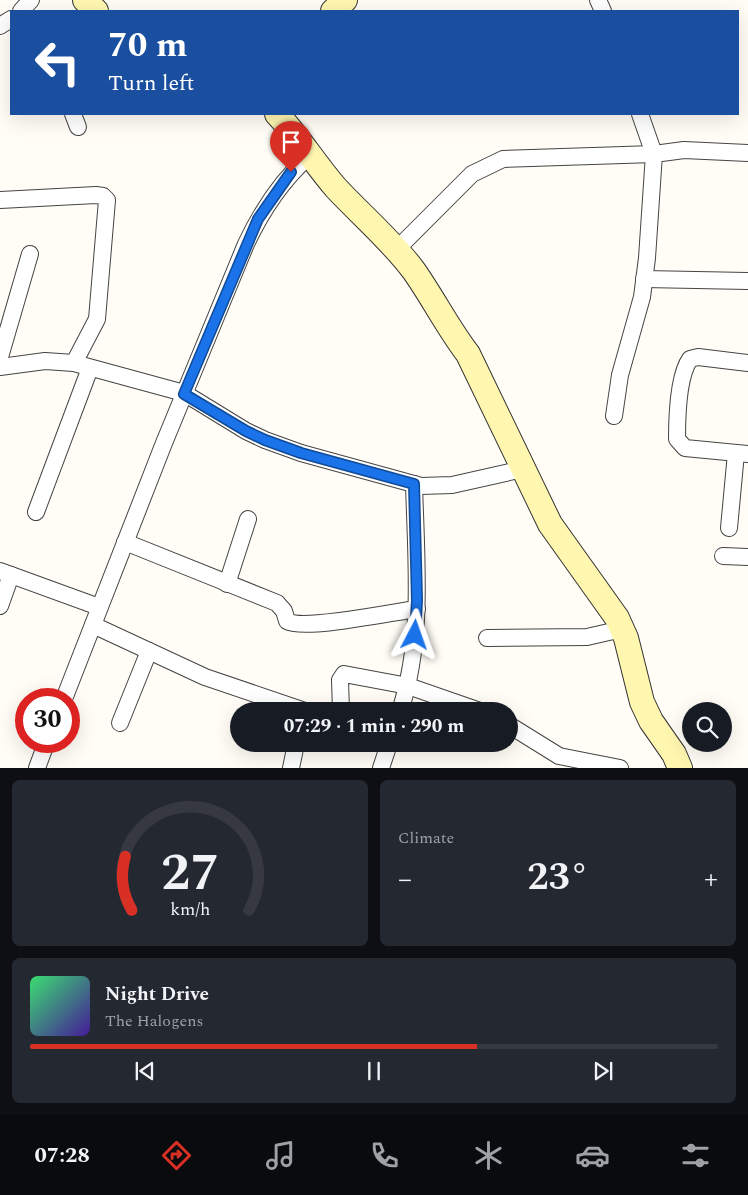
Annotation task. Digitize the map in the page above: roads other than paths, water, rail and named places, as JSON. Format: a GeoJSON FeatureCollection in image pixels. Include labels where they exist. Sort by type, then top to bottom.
{"type":"FeatureCollection","features":[{"type":"Feature","properties":{"kind":"street"},"geometry":{"type":"LineString","coordinates":[[85,0],[95,10]]}},
{"type":"Feature","properties":{"kind":"street"},"geometry":{"type":"LineString","coordinates":[[334,10],[345,0]]}},
{"type":"Feature","properties":{"kind":"street"},"geometry":{"type":"LineString","coordinates":[[278,115],[290,127],[309,156],[414,272],[454,336],[468,354],[550,524],[601,593],[622,629],[642,702],[651,721],[674,754],[680,768]]}},
{"type":"Feature","properties":{"kind":"street"},"geometry":{"type":"LineString","coordinates":[[614,416],[620,376],[638,315],[644,279],[654,154],[640,115]]}},
{"type":"Feature","properties":{"kind":"street"},"geometry":{"type":"LineString","coordinates":[[396,250],[472,174],[503,159],[654,154],[684,150],[748,153]]}},
{"type":"Feature","properties":{"kind":"street"},"geometry":{"type":"LineString","coordinates":[[68,688],[184,394],[258,219],[291,172],[309,156]]}},
{"type":"Feature","properties":{"kind":"street"},"geometry":{"type":"LineString","coordinates":[[0,200],[96,195],[103,196],[107,200],[97,319],[74,363]]}},
{"type":"Feature","properties":{"kind":"street"},"geometry":{"type":"LineString","coordinates":[[0,357],[30,254]]}},
{"type":"Feature","properties":{"kind":"street"},"geometry":{"type":"LineString","coordinates":[[644,279],[748,281]]}},
{"type":"Feature","properties":{"kind":"street"},"geometry":{"type":"LineString","coordinates":[[729,528],[742,454],[682,446],[678,439],[678,407],[685,370],[690,359],[698,357],[748,363]]}},
{"type":"Feature","properties":{"kind":"street"},"geometry":{"type":"LineString","coordinates":[[0,367],[45,361],[74,363],[184,394],[246,431],[265,440],[301,453],[414,484],[452,485],[523,469]]}},
{"type":"Feature","properties":{"kind":"street"},"geometry":{"type":"LineString","coordinates":[[36,512],[90,368]]}},
{"type":"Feature","properties":{"kind":"street"},"geometry":{"type":"LineString","coordinates":[[403,702],[408,686],[417,609],[414,484]]}},
{"type":"Feature","properties":{"kind":"street"},"geometry":{"type":"LineString","coordinates":[[227,584],[248,519]]}},
{"type":"Feature","properties":{"kind":"street"},"geometry":{"type":"LineString","coordinates":[[126,542],[277,603],[281,606],[287,621],[292,624],[322,623],[417,609]]}},
{"type":"Feature","properties":{"kind":"street"},"geometry":{"type":"LineString","coordinates":[[723,556],[748,557]]}},
{"type":"Feature","properties":{"kind":"street"},"geometry":{"type":"LineString","coordinates":[[0,606],[6,573],[99,607]]}},
{"type":"Feature","properties":{"kind":"street"},"geometry":{"type":"LineString","coordinates":[[93,625],[222,684],[277,702]]}},
{"type":"Feature","properties":{"kind":"street"},"geometry":{"type":"LineString","coordinates":[[487,638],[587,637],[622,629]]}},
{"type":"Feature","properties":{"kind":"street"},"geometry":{"type":"LineString","coordinates":[[120,723],[149,651]]}},
{"type":"Feature","properties":{"kind":"street"},"geometry":{"type":"LineString","coordinates":[[341,702],[340,676],[344,674],[408,686],[454,702]]}},
{"type":"Feature","properties":{"kind":"street"},"geometry":{"type":"LineString","coordinates":[[518,731],[559,756],[580,764],[620,768]]}},
{"type":"Feature","properties":{"kind":"street"},"geometry":{"type":"LineString","coordinates":[[291,768],[294,752]]}},
{"type":"Feature","properties":{"kind":"street"},"geometry":{"type":"LineString","coordinates":[[381,768],[386,752]]}},
{"type":"Feature","properties":{"kind":"street"},"geometry":{"type":"LineString","coordinates":[[37,768],[43,753]]}}]}
